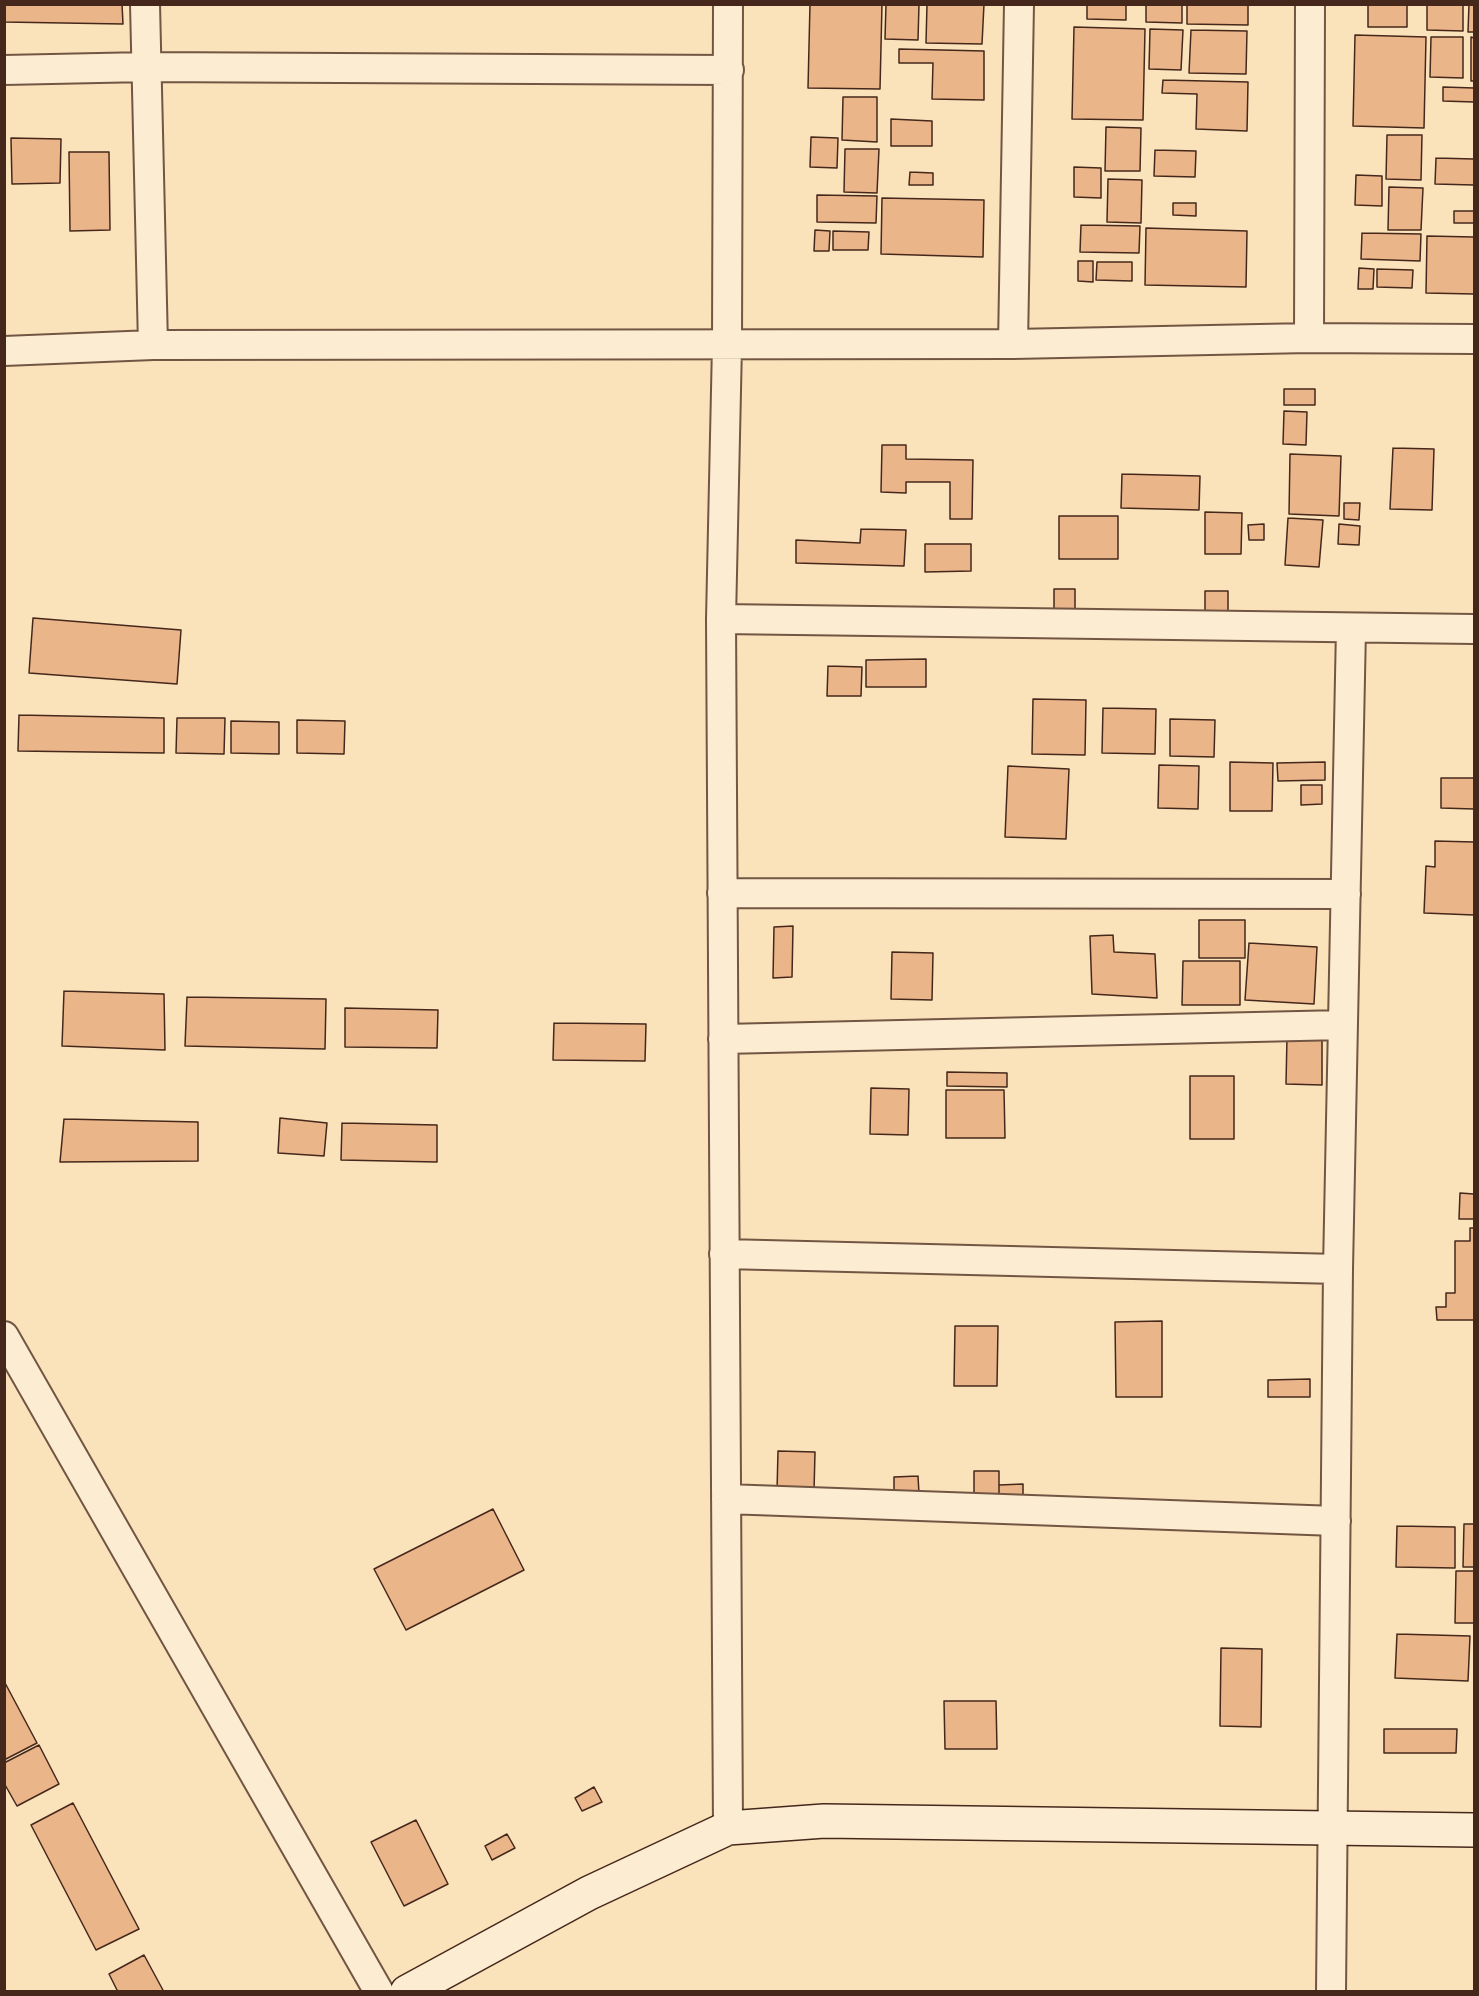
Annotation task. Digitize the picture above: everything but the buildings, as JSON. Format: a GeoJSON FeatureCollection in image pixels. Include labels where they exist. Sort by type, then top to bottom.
{"type":"FeatureCollection","features":[{"type":"Feature","properties":{"kind":"street"},"geometry":{"type":"LineString","coordinates":[[145,4],[153,345]]}},
{"type":"Feature","properties":{"kind":"street"},"geometry":{"type":"LineString","coordinates":[[728,4],[727,345],[721,619],[728,1828]]}},
{"type":"Feature","properties":{"kind":"street"},"geometry":{"type":"LineString","coordinates":[[1012,344],[1019,4]]}},
{"type":"Feature","properties":{"kind":"street"},"geometry":{"type":"LineString","coordinates":[[1309,338],[1310,4]]}},
{"type":"Feature","properties":{"kind":"street"},"geometry":{"type":"LineString","coordinates":[[4,70],[146,67],[729,70]]}},
{"type":"Feature","properties":{"kind":"street"},"geometry":{"type":"LineString","coordinates":[[4,351],[153,345],[1012,344],[1309,338],[1474,339]]}},
{"type":"Feature","properties":{"kind":"street"},"geometry":{"type":"LineString","coordinates":[[721,619],[1474,629]]}},
{"type":"Feature","properties":{"kind":"street"},"geometry":{"type":"LineString","coordinates":[[1331,1992],[1338,1269],[1351,627]]}},
{"type":"Feature","properties":{"kind":"street"},"geometry":{"type":"LineString","coordinates":[[722,893],[1346,894]]}},
{"type":"Feature","properties":{"kind":"street"},"geometry":{"type":"LineString","coordinates":[[723,1039],[1343,1025]]}},
{"type":"Feature","properties":{"kind":"street"},"geometry":{"type":"LineString","coordinates":[[724,1254],[1338,1269]]}},
{"type":"Feature","properties":{"kind":"street"},"geometry":{"type":"LineString","coordinates":[[4,1336],[379,1992]]}},
{"type":"Feature","properties":{"kind":"street"},"geometry":{"type":"LineString","coordinates":[[726,1499],[1336,1521]]}},
{"type":"Feature","properties":{"kind":"street"},"geometry":{"type":"LineString","coordinates":[[407,1992],[589,1893],[728,1828],[824,1821],[1474,1830]]}}]}
